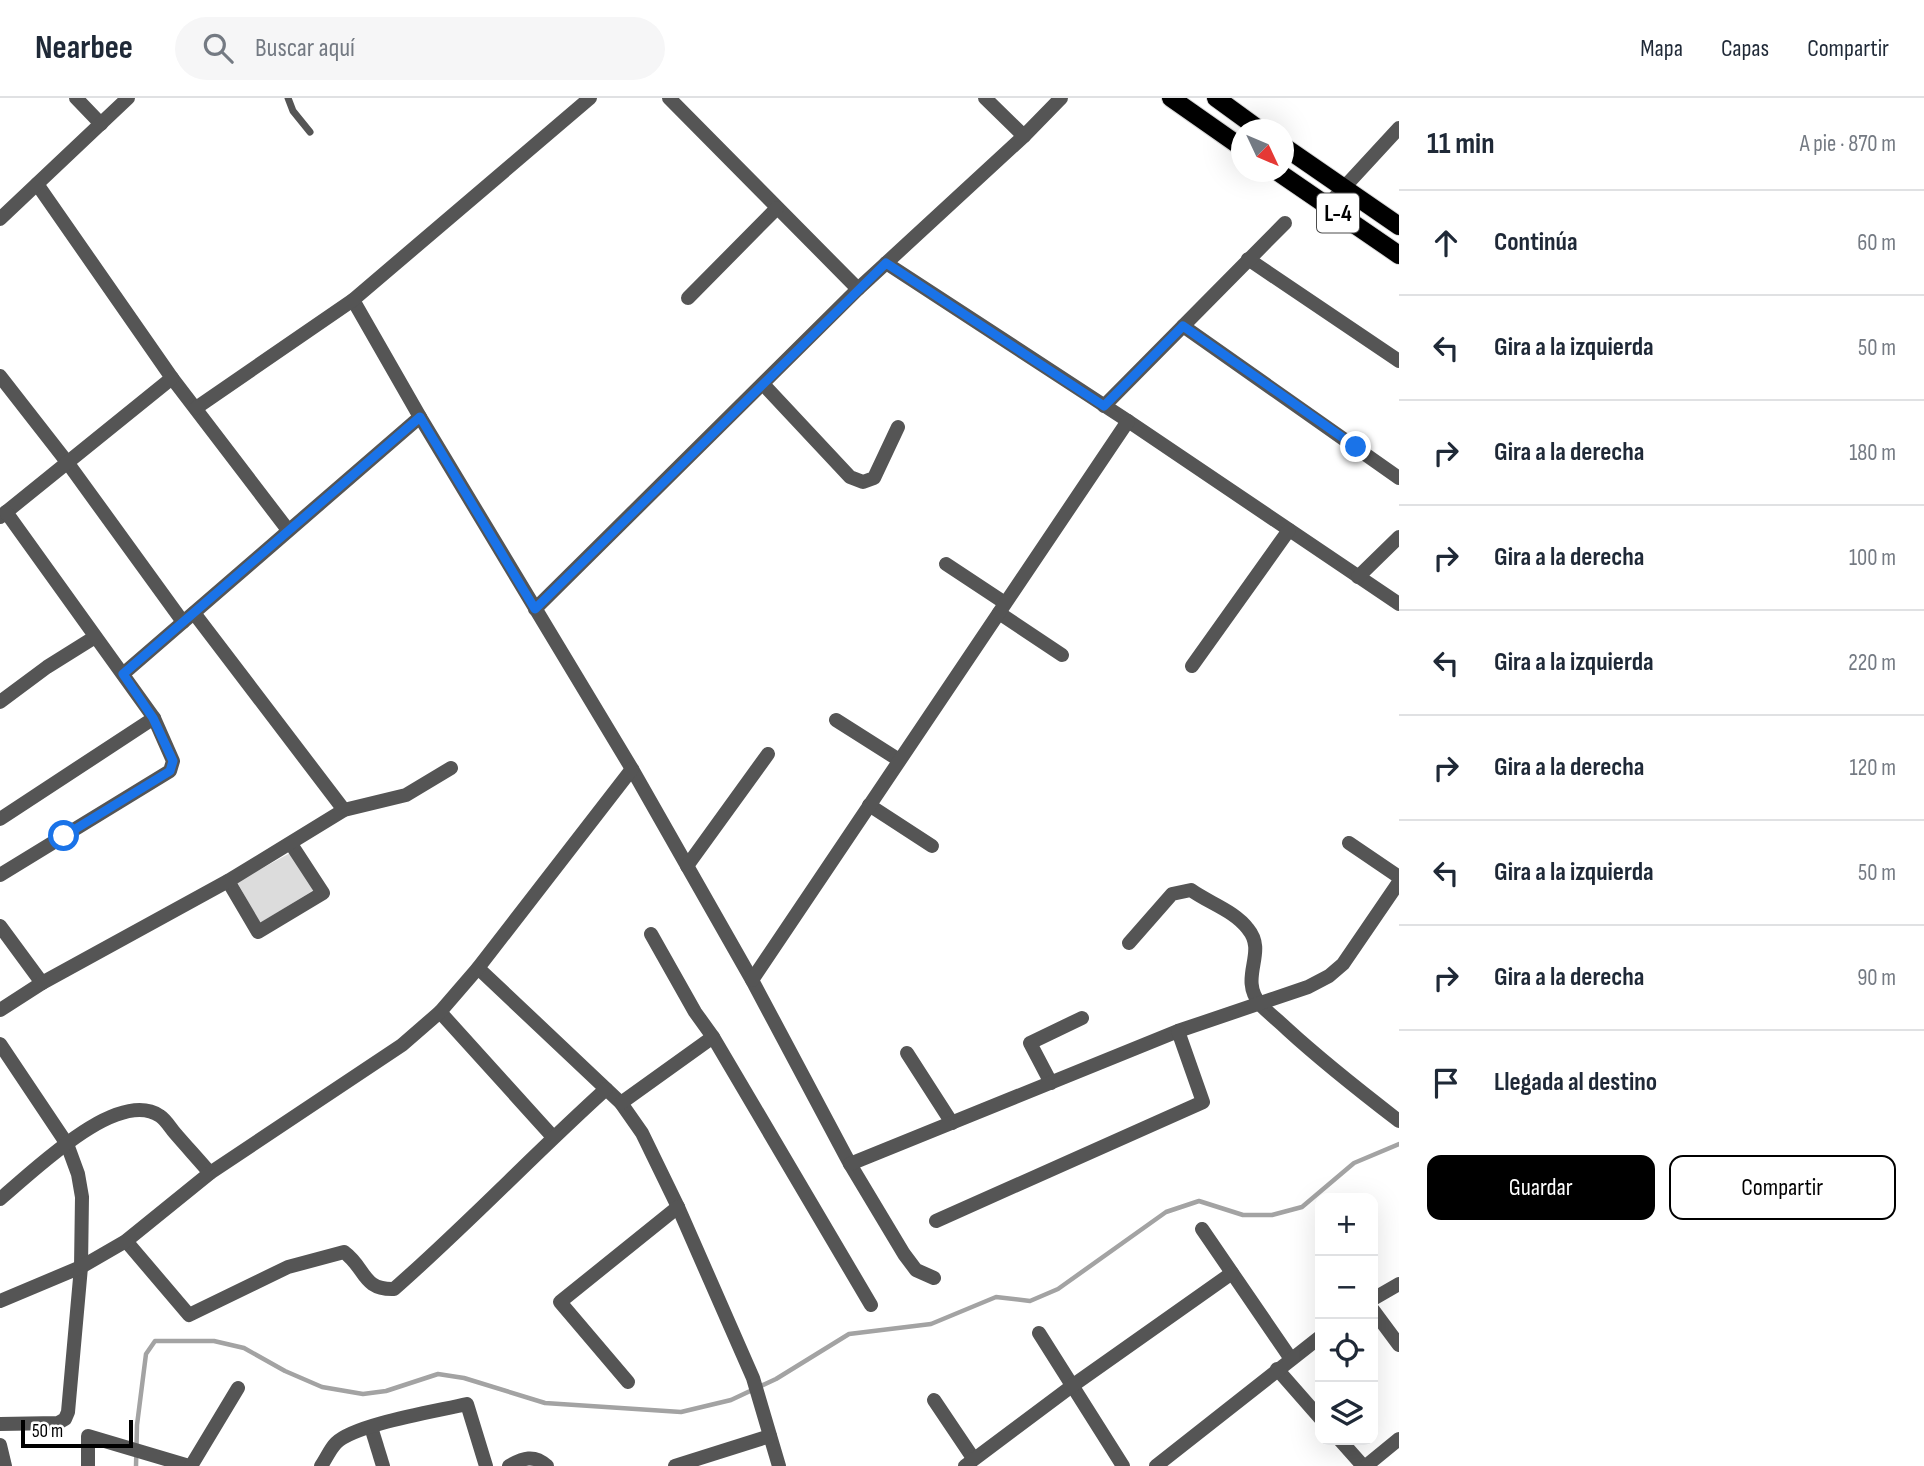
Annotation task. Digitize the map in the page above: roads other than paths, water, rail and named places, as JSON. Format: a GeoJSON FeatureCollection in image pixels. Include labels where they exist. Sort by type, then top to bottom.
{"type":"FeatureCollection","features":[{"type":"Feature","properties":{"kind":"main road"},"geometry":{"type":"LineString","coordinates":[[1171,98],[1231,139]]}},
{"type":"Feature","properties":{"kind":"main road"},"geometry":{"type":"LineString","coordinates":[[1216,98],[1245,119]]}},
{"type":"Feature","properties":{"kind":"main road","name":"L-4"},"geometry":{"type":"LineString","coordinates":[[1294,154],[1399,226]]}},
{"type":"Feature","properties":{"kind":"main road","name":"L-4"},"geometry":{"type":"LineString","coordinates":[[1293,182],[1399,255]]}},
{"type":"Feature","properties":{"kind":"street"},"geometry":{"type":"LineString","coordinates":[[76,98],[101,124]]}},
{"type":"Feature","properties":{"kind":"street"},"geometry":{"type":"LineString","coordinates":[[0,219],[128,98]]}},
{"type":"Feature","properties":{"kind":"street"},"geometry":{"type":"LineString","coordinates":[[196,408],[353,300],[590,98]]}},
{"type":"Feature","properties":{"kind":"street"},"geometry":{"type":"LineString","coordinates":[[669,98],[858,289]]}},
{"type":"Feature","properties":{"kind":"street"},"geometry":{"type":"LineString","coordinates":[[985,98],[1024,136]]}},
{"type":"Feature","properties":{"kind":"street"},"geometry":{"type":"LineString","coordinates":[[535,609],[858,289],[1024,136],[1060,98]]}},
{"type":"Feature","properties":{"kind":"street"},"geometry":{"type":"LineString","coordinates":[[1327,205],[1399,128]]}},
{"type":"Feature","properties":{"kind":"street"},"geometry":{"type":"LineString","coordinates":[[37,184],[172,378],[288,530]]}},
{"type":"Feature","properties":{"kind":"street"},"geometry":{"type":"LineString","coordinates":[[688,298],[777,208]]}},
{"type":"Feature","properties":{"kind":"street"},"geometry":{"type":"LineString","coordinates":[[1104,406],[1285,223]]}},
{"type":"Feature","properties":{"kind":"street"},"geometry":{"type":"LineString","coordinates":[[1248,259],[1399,361]]}},
{"type":"Feature","properties":{"kind":"street"},"geometry":{"type":"LineString","coordinates":[[886,263],[1128,421],[1399,604]]}},
{"type":"Feature","properties":{"kind":"street"},"geometry":{"type":"LineString","coordinates":[[353,300],[420,417],[632,769],[752,979],[850,1164],[904,1254],[916,1270],[934,1278]]}},
{"type":"Feature","properties":{"kind":"street"},"geometry":{"type":"LineString","coordinates":[[1183,326],[1399,478]]}},
{"type":"Feature","properties":{"kind":"street"},"geometry":{"type":"LineString","coordinates":[[0,376],[188,617],[344,810]]}},
{"type":"Feature","properties":{"kind":"street"},"geometry":{"type":"LineString","coordinates":[[0,875],[170,771],[173,761],[153,718],[3,515],[172,378]]}},
{"type":"Feature","properties":{"kind":"street"},"geometry":{"type":"LineString","coordinates":[[763,384],[850,477],[863,482],[874,478],[898,427]]}},
{"type":"Feature","properties":{"kind":"street"},"geometry":{"type":"LineString","coordinates":[[123,674],[420,417]]}},
{"type":"Feature","properties":{"kind":"street"},"geometry":{"type":"LineString","coordinates":[[752,979],[1128,421]]}},
{"type":"Feature","properties":{"kind":"street"},"geometry":{"type":"LineString","coordinates":[[1192,666],[1289,530]]}},
{"type":"Feature","properties":{"kind":"street"},"geometry":{"type":"LineString","coordinates":[[1358,577],[1399,537]]}},
{"type":"Feature","properties":{"kind":"street"},"geometry":{"type":"LineString","coordinates":[[946,564],[1062,655]]}},
{"type":"Feature","properties":{"kind":"street"},"geometry":{"type":"LineString","coordinates":[[0,702],[47,667],[95,637]]}},
{"type":"Feature","properties":{"kind":"street"},"geometry":{"type":"LineString","coordinates":[[0,818],[153,718]]}},
{"type":"Feature","properties":{"kind":"street"},"geometry":{"type":"LineString","coordinates":[[836,720],[899,760]]}},
{"type":"Feature","properties":{"kind":"street"},"geometry":{"type":"LineString","coordinates":[[687,866],[768,754]]}},
{"type":"Feature","properties":{"kind":"street"},"geometry":{"type":"LineString","coordinates":[[0,1010],[42,983],[228,881],[344,810],[406,795],[451,768]]}},
{"type":"Feature","properties":{"kind":"street"},"geometry":{"type":"LineString","coordinates":[[0,1301],[81,1267],[126,1241],[210,1173],[402,1045],[440,1012],[478,968],[632,769]]}},
{"type":"Feature","properties":{"kind":"street"},"geometry":{"type":"LineString","coordinates":[[869,804],[932,846]]}},
{"type":"Feature","properties":{"kind":"street"},"geometry":{"type":"LineString","coordinates":[[1349,842],[1399,877]]}},
{"type":"Feature","properties":{"kind":"street"},"geometry":{"type":"LineString","coordinates":[[228,881],[258,932],[323,892],[291,844]]}},
{"type":"Feature","properties":{"kind":"street"},"geometry":{"type":"LineString","coordinates":[[850,1164],[1178,1031],[1308,987],[1329,976],[1343,964],[1399,882]]}},
{"type":"Feature","properties":{"kind":"street"},"geometry":{"type":"LineString","coordinates":[[1129,943],[1172,894],[1191,890],[1230,913],[1249,929],[1256,947],[1250,987],[1259,1003],[1324,1064],[1399,1121]]}},
{"type":"Feature","properties":{"kind":"street"},"geometry":{"type":"LineString","coordinates":[[0,926],[42,983]]}},
{"type":"Feature","properties":{"kind":"street"},"geometry":{"type":"LineString","coordinates":[[651,934],[695,1012],[713,1037],[872,1305]]}},
{"type":"Feature","properties":{"kind":"street"},"geometry":{"type":"LineString","coordinates":[[478,968],[621,1102],[642,1133],[678,1207],[752,1378],[779,1466]]}},
{"type":"Feature","properties":{"kind":"street"},"geometry":{"type":"LineString","coordinates":[[440,1012],[553,1137]]}},
{"type":"Feature","properties":{"kind":"street"},"geometry":{"type":"LineString","coordinates":[[1051,1083],[1030,1043],[1082,1018]]}},
{"type":"Feature","properties":{"kind":"street"},"geometry":{"type":"LineString","coordinates":[[936,1221],[1203,1102],[1178,1031]]}},
{"type":"Feature","properties":{"kind":"street"},"geometry":{"type":"LineString","coordinates":[[621,1102],[713,1037]]}},
{"type":"Feature","properties":{"kind":"street"},"geometry":{"type":"LineString","coordinates":[[0,1044],[67,1144],[78,1174],[82,1197],[81,1267],[68,1412],[65,1419],[58,1423],[0,1424]]}},
{"type":"Feature","properties":{"kind":"street"},"geometry":{"type":"LineString","coordinates":[[907,1053],[952,1123]]}},
{"type":"Feature","properties":{"kind":"street"},"geometry":{"type":"LineString","coordinates":[[126,1241],[189,1315],[288,1267],[344,1252],[353,1258],[364,1277],[374,1287],[394,1289],[455,1236],[553,1137],[606,1089]]}},
{"type":"Feature","properties":{"kind":"street"},"geometry":{"type":"LineString","coordinates":[[0,1199],[67,1144],[108,1117],[125,1111],[143,1110],[160,1116],[210,1173]]}},
{"type":"Feature","properties":{"kind":"street"},"geometry":{"type":"LineString","coordinates":[[628,1382],[560,1302],[678,1207]]}},
{"type":"Feature","properties":{"kind":"street"},"geometry":{"type":"LineString","coordinates":[[1202,1229],[1291,1359]]}},
{"type":"Feature","properties":{"kind":"street"},"geometry":{"type":"LineString","coordinates":[[934,1400],[969,1462],[1232,1273]]}},
{"type":"Feature","properties":{"kind":"street"},"geometry":{"type":"LineString","coordinates":[[1378,1296],[1399,1284]]}},
{"type":"Feature","properties":{"kind":"street"},"geometry":{"type":"LineString","coordinates":[[1378,1317],[1399,1345]]}},
{"type":"Feature","properties":{"kind":"street"},"geometry":{"type":"LineString","coordinates":[[1039,1333],[1123,1466]]}},
{"type":"Feature","properties":{"kind":"street"},"geometry":{"type":"LineString","coordinates":[[1156,1466],[1315,1341]]}},
{"type":"Feature","properties":{"kind":"street"},"geometry":{"type":"LineString","coordinates":[[1277,1369],[1315,1412]]}},
{"type":"Feature","properties":{"kind":"street"},"geometry":{"type":"LineString","coordinates":[[88,1466],[89,1436],[190,1466],[238,1388]]}},
{"type":"Feature","properties":{"kind":"street"},"geometry":{"type":"LineString","coordinates":[[321,1466],[336,1443],[348,1435],[467,1404],[486,1466]]}},
{"type":"Feature","properties":{"kind":"street"},"geometry":{"type":"LineString","coordinates":[[372,1427],[383,1466]]}},
{"type":"Feature","properties":{"kind":"street"},"geometry":{"type":"LineString","coordinates":[[675,1466],[770,1436]]}},
{"type":"Feature","properties":{"kind":"street"},"geometry":{"type":"LineString","coordinates":[[1345,1445],[1364,1466],[1399,1440]]}},
{"type":"Feature","properties":{"kind":"street"},"geometry":{"type":"LineString","coordinates":[[0,1445],[5,1466]]}},
{"type":"Feature","properties":{"kind":"street"},"geometry":{"type":"LineString","coordinates":[[509,1466],[527,1457],[540,1460],[547,1466]]}},
{"type":"Feature","properties":{"kind":"lane"},"geometry":{"type":"LineString","coordinates":[[288,98],[293,111],[310,132]]}},
{"type":"Feature","properties":{"kind":"waterway"},"geometry":{"type":"LineString","coordinates":[[136,1466],[137,1425],[146,1354],[155,1341],[214,1341],[244,1348],[285,1371],[322,1387],[363,1394],[386,1391],[438,1374],[464,1378],[545,1403],[681,1412],[731,1400],[776,1379],[849,1334],[931,1324],[996,1297],[1030,1301],[1058,1289],[1166,1212],[1199,1201],[1243,1215],[1272,1215],[1302,1207],[1354,1163],[1399,1144]]}}]}
